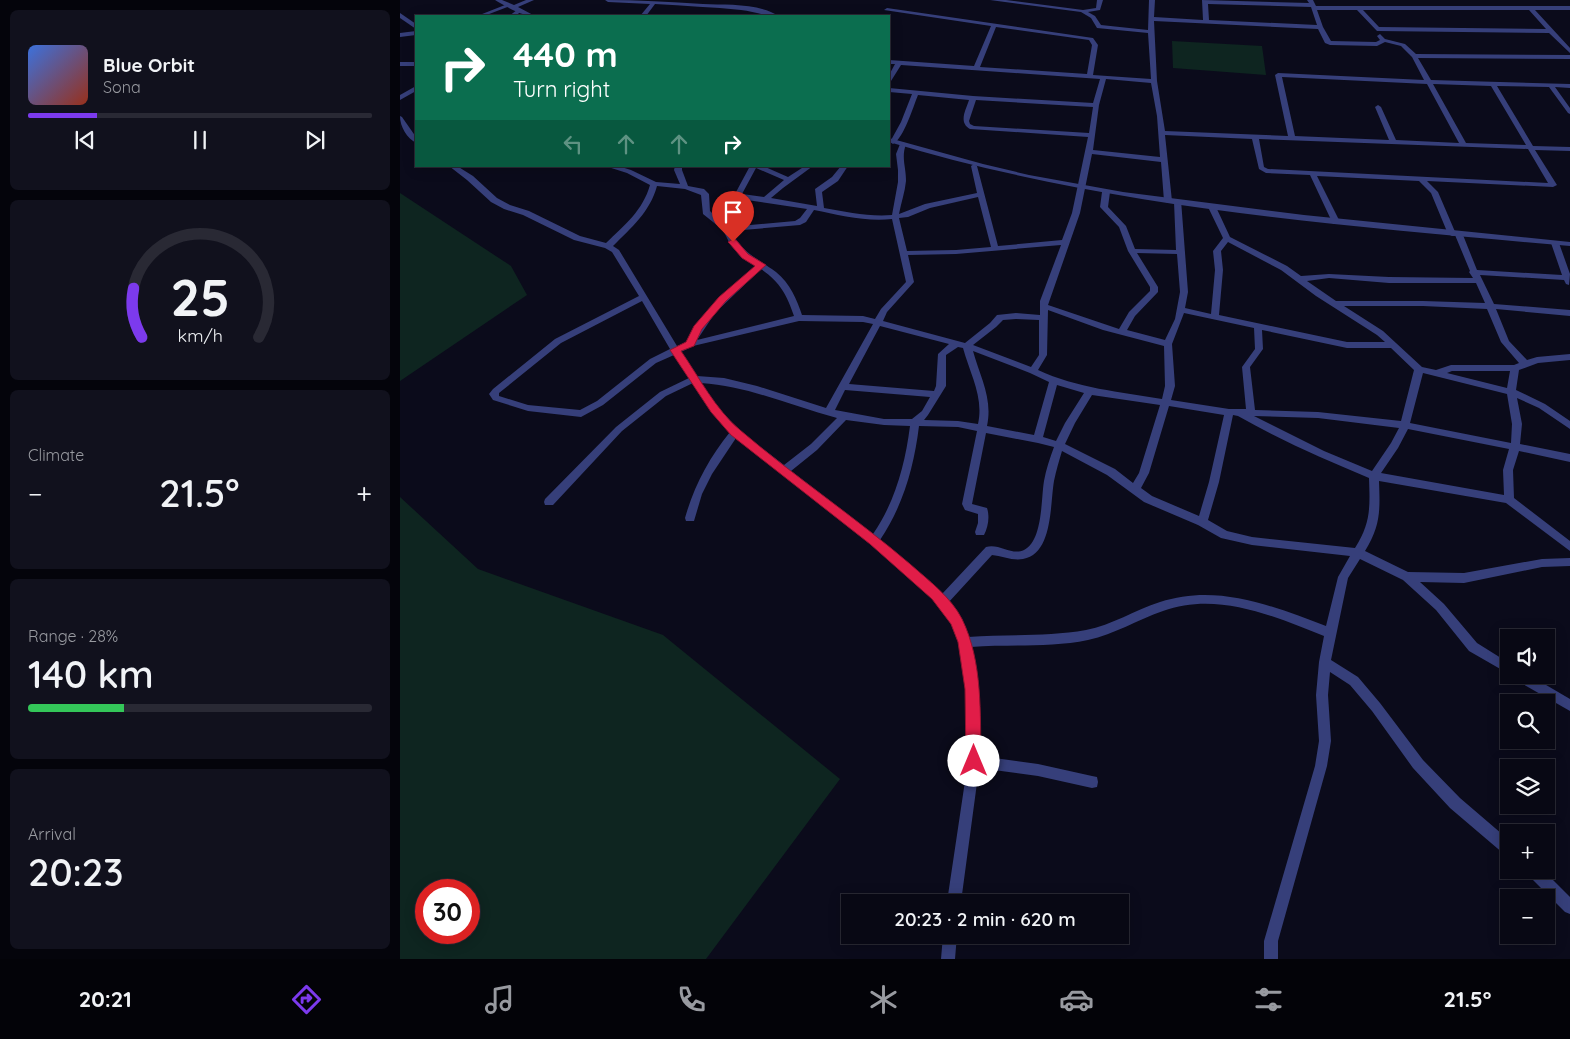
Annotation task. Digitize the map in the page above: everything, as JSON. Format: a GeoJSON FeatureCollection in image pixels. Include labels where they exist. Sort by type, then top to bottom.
{"type":"FeatureCollection","features":[{"type":"Feature","properties":{"kind":"street"},"geometry":{"type":"LineString","coordinates":[[498,0],[529,15]]}},
{"type":"Feature","properties":{"kind":"street"},"geometry":{"type":"LineString","coordinates":[[483,15],[531,0]]}},
{"type":"Feature","properties":{"kind":"street"},"geometry":{"type":"LineString","coordinates":[[608,0],[741,8],[762,11],[773,15]]}},
{"type":"Feature","properties":{"kind":"street"},"geometry":{"type":"LineString","coordinates":[[741,8],[750,0]]}},
{"type":"Feature","properties":{"kind":"street"},"geometry":{"type":"LineString","coordinates":[[993,0],[1082,11],[1096,10],[1100,0]]}},
{"type":"Feature","properties":{"kind":"street"},"geometry":{"type":"LineString","coordinates":[[1044,6],[1047,0]]}},
{"type":"Feature","properties":{"kind":"street"},"geometry":{"type":"LineString","coordinates":[[1152,0],[1151,32],[1154,82],[1168,201]]}},
{"type":"Feature","properties":{"kind":"street"},"geometry":{"type":"LineString","coordinates":[[1418,0],[1424,8]]}},
{"type":"Feature","properties":{"kind":"street"},"geometry":{"type":"LineString","coordinates":[[1470,0],[1476,7]]}},
{"type":"Feature","properties":{"kind":"street"},"geometry":{"type":"LineString","coordinates":[[1206,22],[1205,1],[1312,4],[1359,8],[1570,8]]}},
{"type":"Feature","properties":{"kind":"street"},"geometry":{"type":"LineString","coordinates":[[644,15],[652,4]]}},
{"type":"Feature","properties":{"kind":"street"},"geometry":{"type":"LineString","coordinates":[[892,4],[887,13],[994,25],[1091,39],[1095,45],[1090,77]]}},
{"type":"Feature","properties":{"kind":"street"},"geometry":{"type":"LineString","coordinates":[[1312,4],[1327,42],[1377,44],[1383,40]]}},
{"type":"Feature","properties":{"kind":"street"},"geometry":{"type":"LineString","coordinates":[[1359,8],[1377,29],[1383,40],[1403,45],[1414,56],[1464,145]]}},
{"type":"Feature","properties":{"kind":"street"},"geometry":{"type":"LineString","coordinates":[[1531,8],[1570,51]]}},
{"type":"Feature","properties":{"kind":"street"},"geometry":{"type":"LineString","coordinates":[[513,15],[519,11]]}},
{"type":"Feature","properties":{"kind":"street"},"geometry":{"type":"LineString","coordinates":[[1082,11],[1094,17],[1100,27],[1151,32]]}},
{"type":"Feature","properties":{"kind":"street"},"geometry":{"type":"LineString","coordinates":[[400,14],[415,25]]}},
{"type":"Feature","properties":{"kind":"street"},"geometry":{"type":"LineString","coordinates":[[1151,19],[1320,27]]}},
{"type":"Feature","properties":{"kind":"street"},"geometry":{"type":"LineString","coordinates":[[976,69],[994,25]]}},
{"type":"Feature","properties":{"kind":"street"},"geometry":{"type":"LineString","coordinates":[[1377,29],[1551,31]]}},
{"type":"Feature","properties":{"kind":"street"},"geometry":{"type":"LineString","coordinates":[[400,35],[415,33]]}},
{"type":"Feature","properties":{"kind":"street"},"geometry":{"type":"LineString","coordinates":[[1414,56],[1570,57]]}},
{"type":"Feature","properties":{"kind":"street"},"geometry":{"type":"LineString","coordinates":[[890,62],[1154,82]]}},
{"type":"Feature","properties":{"kind":"street"},"geometry":{"type":"LineString","coordinates":[[890,78],[899,63]]}},
{"type":"Feature","properties":{"kind":"street"},"geometry":{"type":"LineString","coordinates":[[400,64],[415,64]]}},
{"type":"Feature","properties":{"kind":"street"},"geometry":{"type":"LineString","coordinates":[[1292,138],[1278,75],[1570,86]]}},
{"type":"Feature","properties":{"kind":"street"},"geometry":{"type":"LineString","coordinates":[[1034,371],[1044,355],[1044,306],[1052,276],[1067,242],[1076,213],[1089,152],[1096,105],[1103,78]]}},
{"type":"Feature","properties":{"kind":"street"},"geometry":{"type":"LineString","coordinates":[[1256,137],[1262,170],[1422,180],[1553,185],[1493,84]]}},
{"type":"Feature","properties":{"kind":"street"},"geometry":{"type":"LineString","coordinates":[[1551,86],[1570,112]]}},
{"type":"Feature","properties":{"kind":"street"},"geometry":{"type":"LineString","coordinates":[[400,98],[415,89]]}},
{"type":"Feature","properties":{"kind":"street"},"geometry":{"type":"LineString","coordinates":[[890,90],[974,98],[1096,105]]}},
{"type":"Feature","properties":{"kind":"street"},"geometry":{"type":"LineString","coordinates":[[916,93],[904,122],[891,141],[974,166],[1082,189],[1212,207],[1456,235],[1570,244]]}},
{"type":"Feature","properties":{"kind":"street"},"geometry":{"type":"LineString","coordinates":[[974,98],[966,122],[972,128],[1091,135]]}},
{"type":"Feature","properties":{"kind":"street"},"geometry":{"type":"LineString","coordinates":[[1378,107],[1393,142]]}},
{"type":"Feature","properties":{"kind":"street"},"geometry":{"type":"LineString","coordinates":[[400,118],[415,140]]}},
{"type":"Feature","properties":{"kind":"street"},"geometry":{"type":"LineString","coordinates":[[408,132],[415,129]]}},
{"type":"Feature","properties":{"kind":"street"},"geometry":{"type":"LineString","coordinates":[[1161,133],[1570,149]]}},
{"type":"Feature","properties":{"kind":"street"},"geometry":{"type":"LineString","coordinates":[[829,412],[884,311],[910,282],[895,216],[902,182],[899,154],[902,144]]}},
{"type":"Feature","properties":{"kind":"street"},"geometry":{"type":"LineString","coordinates":[[1089,152],[1164,160]]}},
{"type":"Feature","properties":{"kind":"street"},"geometry":{"type":"LineString","coordinates":[[974,166],[995,249]]}},
{"type":"Feature","properties":{"kind":"street"},"geometry":{"type":"LineString","coordinates":[[454,167],[470,178],[494,200],[507,207],[526,213],[577,238],[608,246],[615,250],[642,298],[694,380],[735,432],[874,540],[942,602],[956,621],[964,642],[972,689],[974,761],[955,894]]}},
{"type":"Feature","properties":{"kind":"street"},"geometry":{"type":"LineString","coordinates":[[616,167],[631,169],[654,184],[685,187],[701,191],[705,194],[705,209],[726,229],[733,242],[745,256],[775,275],[791,295],[800,318]]}},
{"type":"Feature","properties":{"kind":"street"},"geometry":{"type":"LineString","coordinates":[[679,167],[678,170],[685,187]]}},
{"type":"Feature","properties":{"kind":"street"},"geometry":{"type":"LineString","coordinates":[[713,218],[731,208],[755,167]]}},
{"type":"Feature","properties":{"kind":"street"},"geometry":{"type":"LineString","coordinates":[[758,167],[789,180]]}},
{"type":"Feature","properties":{"kind":"street"},"geometry":{"type":"LineString","coordinates":[[764,200],[808,167]]}},
{"type":"Feature","properties":{"kind":"street"},"geometry":{"type":"LineString","coordinates":[[821,209],[818,191],[836,179],[844,167]]}},
{"type":"Feature","properties":{"kind":"street"},"geometry":{"type":"LineString","coordinates":[[1312,174],[1336,222]]}},
{"type":"Feature","properties":{"kind":"street"},"geometry":{"type":"LineString","coordinates":[[1422,180],[1434,192],[1456,235],[1507,348],[1524,363]]}},
{"type":"Feature","properties":{"kind":"street"},"geometry":{"type":"LineString","coordinates":[[608,246],[646,208],[654,184]]}},
{"type":"Feature","properties":{"kind":"street"},"geometry":{"type":"LineString","coordinates":[[1106,192],[1104,207],[1122,226],[1132,251],[1154,288],[1154,292],[1132,314],[1122,332]]}},
{"type":"Feature","properties":{"kind":"street"},"geometry":{"type":"LineString","coordinates":[[738,196],[870,218],[911,213],[928,206],[981,194]]}},
{"type":"Feature","properties":{"kind":"street"},"geometry":{"type":"LineString","coordinates":[[1135,489],[1144,473],[1170,386],[1168,344],[1181,310],[1184,292],[1178,202]]}},
{"type":"Feature","properties":{"kind":"street"},"geometry":{"type":"LineString","coordinates":[[726,229],[797,223],[803,220],[812,207]]}},
{"type":"Feature","properties":{"kind":"street"},"geometry":{"type":"LineString","coordinates":[[1212,207],[1227,238],[1284,268],[1380,333],[1419,369],[1511,392],[1542,406],[1570,426]]}},
{"type":"Feature","properties":{"kind":"street"},"geometry":{"type":"LineString","coordinates":[[1215,316],[1219,270],[1218,251],[1227,238]]}},
{"type":"Feature","properties":{"kind":"street"},"geometry":{"type":"LineString","coordinates":[[903,253],[995,249],[1067,242]]}},
{"type":"Feature","properties":{"kind":"street"},"geometry":{"type":"LineString","coordinates":[[1473,272],[1569,280],[1555,243]]}},
{"type":"Feature","properties":{"kind":"street"},"geometry":{"type":"LineString","coordinates":[[1132,251],[1180,252]]}},
{"type":"Feature","properties":{"kind":"street"},"geometry":{"type":"LineString","coordinates":[[690,344],[698,328],[722,299],[761,265]]}},
{"type":"Feature","properties":{"kind":"street"},"geometry":{"type":"LineString","coordinates":[[1300,279],[1329,276],[1389,280],[1477,281]]}},
{"type":"Feature","properties":{"kind":"street"},"geometry":{"type":"LineString","coordinates":[[642,298],[558,341],[496,391],[494,394],[496,398],[528,408],[576,414],[586,412],[632,380],[653,361],[690,344],[800,318],[863,319],[968,346],[1034,371],[1054,381],[1090,391],[1229,412],[1352,417],[1405,425],[1570,458]]}},
{"type":"Feature","properties":{"kind":"street"},"geometry":{"type":"LineString","coordinates":[[1335,304],[1403,302],[1489,305],[1570,313]]}},
{"type":"Feature","properties":{"kind":"street"},"geometry":{"type":"LineString","coordinates":[[1044,306],[1122,332],[1168,344]]}},
{"type":"Feature","properties":{"kind":"street"},"geometry":{"type":"LineString","coordinates":[[1181,310],[1215,316],[1296,336],[1347,345],[1393,345]]}},
{"type":"Feature","properties":{"kind":"street"},"geometry":{"type":"LineString","coordinates":[[980,532],[983,522],[983,511],[969,507],[967,504],[985,414],[983,389],[971,360],[968,346],[974,337],[993,327],[1000,317],[1043,318]]}},
{"type":"Feature","properties":{"kind":"street"},"geometry":{"type":"LineString","coordinates":[[1246,413],[1246,367],[1259,349],[1258,326]]}},
{"type":"Feature","properties":{"kind":"street"},"geometry":{"type":"LineString","coordinates":[[874,540],[888,523],[897,498],[912,454],[915,422],[925,413],[941,386],[942,354],[957,343]]}},
{"type":"Feature","properties":{"kind":"street"},"geometry":{"type":"LineString","coordinates":[[1437,372],[1451,368],[1515,368],[1524,363],[1570,357]]}},
{"type":"Feature","properties":{"kind":"street"},"geometry":{"type":"LineString","coordinates":[[1509,500],[1508,470],[1517,424],[1511,392],[1515,368]]}},
{"type":"Feature","properties":{"kind":"street"},"geometry":{"type":"LineString","coordinates":[[1271,959],[1271,941],[1278,911],[1321,766],[1325,741],[1322,695],[1325,662],[1343,576],[1374,523],[1376,511],[1374,476],[1395,446],[1405,425],[1419,369]]}},
{"type":"Feature","properties":{"kind":"street"},"geometry":{"type":"LineString","coordinates":[[549,502],[608,440],[642,409],[679,385],[694,380],[724,382],[757,389],[808,407],[844,416],[884,422],[915,422],[982,427],[1038,439],[1061,446],[1111,472],[1148,499],[1202,522],[1225,535],[1252,541],[1358,553],[1407,577],[1440,606],[1473,647],[1500,664]]}},
{"type":"Feature","properties":{"kind":"street"},"geometry":{"type":"LineString","coordinates":[[1038,439],[1054,381]]}},
{"type":"Feature","properties":{"kind":"street"},"geometry":{"type":"LineString","coordinates":[[844,387],[937,394]]}},
{"type":"Feature","properties":{"kind":"street"},"geometry":{"type":"LineString","coordinates":[[942,602],[990,550],[1020,556],[1032,550],[1043,531],[1049,481],[1061,446],[1070,422],[1090,391]]}},
{"type":"Feature","properties":{"kind":"street"},"geometry":{"type":"LineString","coordinates":[[1202,522],[1212,499],[1218,456],[1229,412]]}},
{"type":"Feature","properties":{"kind":"street"},"geometry":{"type":"LineString","coordinates":[[1246,413],[1271,430],[1321,454],[1374,476],[1509,500],[1570,547]]}},
{"type":"Feature","properties":{"kind":"street"},"geometry":{"type":"LineString","coordinates":[[784,471],[814,447],[844,416]]}},
{"type":"Feature","properties":{"kind":"street"},"geometry":{"type":"LineString","coordinates":[[690,518],[700,486],[709,468],[735,432]]}},
{"type":"Feature","properties":{"kind":"street"},"geometry":{"type":"LineString","coordinates":[[1407,577],[1464,578],[1542,563],[1570,562]]}},
{"type":"Feature","properties":{"kind":"street"},"geometry":{"type":"LineString","coordinates":[[964,642],[1064,639],[1088,635],[1172,603],[1197,600],[1232,601],[1255,605],[1330,633]]}},
{"type":"Feature","properties":{"kind":"street"},"geometry":{"type":"LineString","coordinates":[[1325,662],[1354,681],[1376,707],[1418,764],[1455,802],[1500,842]]}},
{"type":"Feature","properties":{"kind":"street"},"geometry":{"type":"LineString","coordinates":[[1534,684],[1570,705]]}},
{"type":"Feature","properties":{"kind":"street"},"geometry":{"type":"LineString","coordinates":[[974,761],[1038,770],[1092,782]]}},
{"type":"Feature","properties":{"kind":"street"},"geometry":{"type":"LineString","coordinates":[[1542,879],[1570,907]]}},
{"type":"Feature","properties":{"kind":"street"},"geometry":{"type":"LineString","coordinates":[[948,959],[949,944]]}},
{"type":"Feature","properties":{"kind":"green space"},"geometry":{"type":"Polygon","coordinates":[[[1172,41],[1262,46],[1266,75],[1173,68],[1172,41]]]}},
{"type":"Feature","properties":{"kind":"green space"},"geometry":{"type":"Polygon","coordinates":[[[400,193],[511,266],[527,295],[400,381],[400,193]]]}},
{"type":"Feature","properties":{"kind":"green space"},"geometry":{"type":"Polygon","coordinates":[[[400,497],[478,569],[663,635],[840,779],[706,959],[400,959],[400,497]]]}},
{"type":"Feature","properties":{"kind":"route"},"geometry":{"type":"LineString","coordinates":[[733,242],[745,256],[761,265],[722,299],[698,328],[690,344],[675,350],[715,409],[735,432],[762,455],[874,540],[936,595],[956,621],[964,642],[972,689],[974,761]]}}]}
